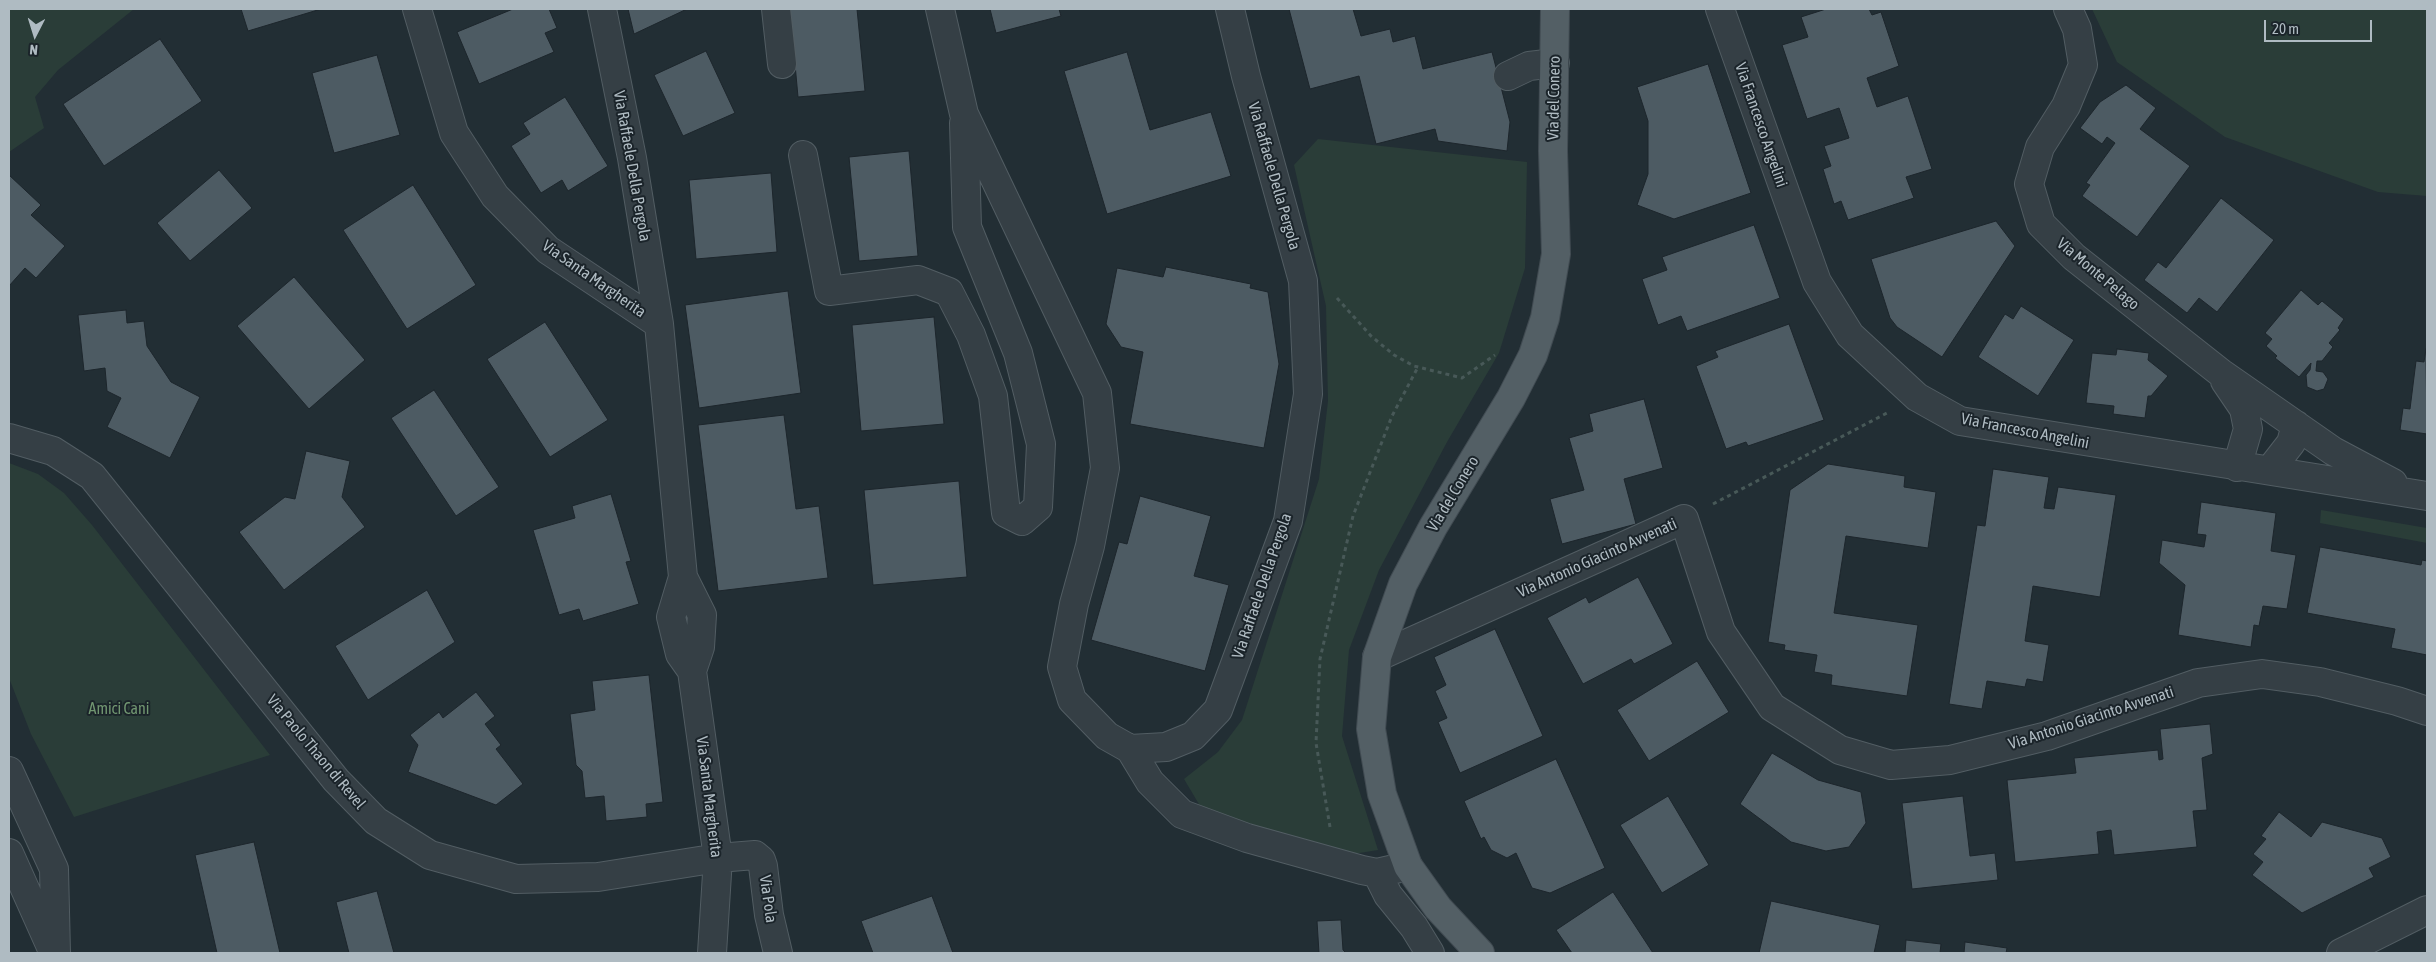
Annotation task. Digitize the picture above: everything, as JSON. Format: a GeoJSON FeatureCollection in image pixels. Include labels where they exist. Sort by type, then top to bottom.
{"type":"FeatureCollection","features":[{"type":"Feature","properties":{"kind":"main road","name":"Via del Conero"},"geometry":{"type":"LineString","coordinates":[[1480,953],[1438,908],[1408,866],[1382,794],[1371,729],[1377,657],[1402,584],[1433,527],[1511,398],[1533,356],[1545,318],[1556,254],[1553,151],[1556,63],[1553,9]]}},
{"type":"Feature","properties":{"kind":"street","name":"Via Santa Margherita"},"geometry":{"type":"LineString","coordinates":[[417,9],[454,133],[495,196],[548,250],[659,324],[683,577],[672,617],[680,654],[692,671],[718,858],[712,953]]}},
{"type":"Feature","properties":{"kind":"street","name":"Via Raffaele Della Pergola"},"geometry":{"type":"LineString","coordinates":[[602,9],[632,158],[659,324]]}},
{"type":"Feature","properties":{"kind":"street"},"geometry":{"type":"LineString","coordinates":[[776,9],[782,64]]}},
{"type":"Feature","properties":{"kind":"street"},"geometry":{"type":"LineString","coordinates":[[803,154],[829,291],[918,280],[949,292],[971,335],[993,396],[1006,513],[1022,521],[1038,507],[1041,444],[1018,353],[967,227],[964,114],[940,9]]}},
{"type":"Feature","properties":{"kind":"street","name":"Via Raffaele Della Pergola"},"geometry":{"type":"LineString","coordinates":[[1130,750],[1166,747],[1193,736],[1218,710],[1288,521],[1308,394],[1303,281],[1246,76],[1230,9]]}},
{"type":"Feature","properties":{"kind":"street","name":"Via Francesco Angelini"},"geometry":{"type":"LineString","coordinates":[[1720,9],[1817,282],[1850,335],[1916,397],[1960,421],[2421,495]]}},
{"type":"Feature","properties":{"kind":"street","name":"Via Monte Pelago"},"geometry":{"type":"LineString","coordinates":[[2068,9],[2077,29],[2083,65],[2066,106],[2040,146],[2029,184],[2041,224],[2074,257],[2220,373],[2333,451],[2421,495]]}},
{"type":"Feature","properties":{"kind":"street"},"geometry":{"type":"LineString","coordinates":[[1508,76],[1529,66],[1556,63]]}},
{"type":"Feature","properties":{"kind":"street"},"geometry":{"type":"LineString","coordinates":[[964,114],[1096,393],[1105,468],[1090,546],[1074,604],[1062,667],[1072,700],[1107,736],[1130,750],[1150,782],[1182,814],[1247,838],[1369,871],[1408,866]]}},
{"type":"Feature","properties":{"kind":"street","name":"Via Monte Pelago"},"geometry":{"type":"LineString","coordinates":[[2220,373],[2244,409],[2248,429],[2238,467]]}},
{"type":"Feature","properties":{"kind":"street"},"geometry":{"type":"LineString","coordinates":[[2270,470],[2291,443],[2296,425]]}},
{"type":"Feature","properties":{"kind":"street","name":"Via Paolo Thaon di Revel"},"geometry":{"type":"LineString","coordinates":[[9,438],[53,451],[92,476],[336,780],[376,820],[430,854],[516,879],[598,877],[718,858]]}},
{"type":"Feature","properties":{"kind":"street","name":"Via Antonio Giacinto Avvenati"},"geometry":{"type":"LineString","coordinates":[[1377,657],[1684,520],[1720,632],[1772,707],[1840,750],[1891,765],[1950,760],[2047,736],[2198,682],[2262,674],[2320,682],[2397,700],[2427,711]]}},
{"type":"Feature","properties":{"kind":"street"},"geometry":{"type":"LineString","coordinates":[[9,770],[54,869],[55,953]]}},
{"type":"Feature","properties":{"kind":"street"},"geometry":{"type":"LineString","coordinates":[[9,853],[55,953]]}},
{"type":"Feature","properties":{"kind":"street","name":"Via Pola"},"geometry":{"type":"LineString","coordinates":[[718,858],[755,855],[761,860],[769,915],[778,953]]}},
{"type":"Feature","properties":{"kind":"street"},"geometry":{"type":"LineString","coordinates":[[1369,871],[1414,928],[1430,953]]}},
{"type":"Feature","properties":{"kind":"street"},"geometry":{"type":"LineString","coordinates":[[2341,953],[2427,910]]}},
{"type":"Feature","properties":{"kind":"path"},"geometry":{"type":"LineString","coordinates":[[1358,324],[1394,355],[1418,367],[1462,378],[1499,352]]}},
{"type":"Feature","properties":{"kind":"path"},"geometry":{"type":"LineString","coordinates":[[1369,871],[1328,824],[1316,743],[1320,659],[1353,516],[1392,416],[1418,367]]}},
{"type":"Feature","properties":{"kind":"path"},"geometry":{"type":"LineString","coordinates":[[1684,520],[1916,397]]}},
{"type":"Feature","properties":{"kind":"green space"},"geometry":{"type":"Polygon","coordinates":[[[9,9],[134,9],[58,70],[35,97],[44,128],[9,152],[9,9]]]}},
{"type":"Feature","properties":{"kind":"green space"},"geometry":{"type":"Polygon","coordinates":[[[2092,9],[2427,9],[2427,196],[2378,192],[2225,137],[2117,62],[2092,9]]]}},
{"type":"Feature","properties":{"kind":"green space"},"geometry":{"type":"Polygon","coordinates":[[[1318,139],[1527,162],[1525,268],[1499,353],[1447,442],[1379,570],[1349,650],[1342,736],[1378,850],[1335,857],[1206,816],[1184,779],[1218,752],[1242,720],[1319,479],[1328,401],[1326,306],[1294,165],[1318,139]]]}},
{"type":"Feature","properties":{"kind":"green space","name":"Amici Cani"},"geometry":{"type":"Polygon","coordinates":[[[9,463],[38,474],[64,493],[92,525],[270,755],[74,817],[31,734],[9,678],[9,463]]]}},
{"type":"Feature","properties":{"kind":"green space"},"geometry":{"type":"Polygon","coordinates":[[[2321,510],[2427,528],[2427,543],[2320,523],[2321,510]]]}},
{"type":"Feature","properties":{"kind":"building"},"geometry":{"type":"Polygon","coordinates":[[[241,9],[321,9],[248,31],[241,9]]]}},
{"type":"Feature","properties":{"kind":"building"},"geometry":{"type":"Polygon","coordinates":[[[513,9],[549,9],[557,28],[545,33],[554,52],[479,84],[457,32],[513,9]]]}},
{"type":"Feature","properties":{"kind":"building"},"geometry":{"type":"Polygon","coordinates":[[[628,9],[687,9],[634,34],[628,9]]]}},
{"type":"Feature","properties":{"kind":"building"},"geometry":{"type":"Polygon","coordinates":[[[790,9],[857,9],[865,91],[798,97],[790,9]]]}},
{"type":"Feature","properties":{"kind":"building"},"geometry":{"type":"Polygon","coordinates":[[[990,9],[1059,9],[1061,16],[996,33],[990,9]]]}},
{"type":"Feature","properties":{"kind":"building"},"geometry":{"type":"Polygon","coordinates":[[[1289,9],[1353,9],[1361,36],[1390,29],[1393,42],[1415,36],[1423,69],[1492,52],[1510,122],[1507,151],[1438,141],[1435,129],[1376,144],[1359,76],[1310,89],[1289,9]]]}},
{"type":"Feature","properties":{"kind":"building"},"geometry":{"type":"Polygon","coordinates":[[[1826,9],[1869,9],[1872,15],[1881,12],[1899,66],[1867,78],[1877,107],[1908,96],[1932,169],[1906,177],[1914,198],[1848,220],[1841,201],[1834,204],[1823,169],[1831,166],[1824,146],[1849,138],[1839,108],[1807,119],[1782,45],[1808,37],[1801,17],[1826,9]]]}},
{"type":"Feature","properties":{"kind":"building"},"geometry":{"type":"Polygon","coordinates":[[[160,39],[202,101],[104,166],[63,104],[160,39]]]}},
{"type":"Feature","properties":{"kind":"building"},"geometry":{"type":"Polygon","coordinates":[[[706,51],[735,113],[683,136],[654,75],[706,51]]]}},
{"type":"Feature","properties":{"kind":"building"},"geometry":{"type":"Polygon","coordinates":[[[1127,52],[1150,130],[1211,112],[1231,176],[1107,214],[1064,71],[1127,52]]]}},
{"type":"Feature","properties":{"kind":"building"},"geometry":{"type":"Polygon","coordinates":[[[377,55],[400,135],[334,153],[312,73],[377,55]]]}},
{"type":"Feature","properties":{"kind":"building"},"geometry":{"type":"Polygon","coordinates":[[[1708,64],[1751,193],[1674,219],[1637,205],[1648,174],[1648,121],[1637,87],[1708,64]]]}},
{"type":"Feature","properties":{"kind":"building"},"geometry":{"type":"Polygon","coordinates":[[[2126,85],[2156,108],[2140,129],[2190,166],[2137,237],[2082,196],[2090,185],[2086,183],[2115,143],[2107,137],[2102,144],[2080,128],[2100,102],[2126,85]]]}},
{"type":"Feature","properties":{"kind":"building"},"geometry":{"type":"Polygon","coordinates":[[[565,97],[608,166],[568,191],[562,180],[541,193],[511,146],[530,134],[523,123],[565,97]]]}},
{"type":"Feature","properties":{"kind":"building"},"geometry":{"type":"Polygon","coordinates":[[[909,151],[918,256],[859,261],[849,157],[909,151]]]}},
{"type":"Feature","properties":{"kind":"building"},"geometry":{"type":"Polygon","coordinates":[[[219,170],[252,208],[190,261],[157,223],[219,170]]]}},
{"type":"Feature","properties":{"kind":"building"},"geometry":{"type":"Polygon","coordinates":[[[771,173],[777,252],[696,259],[689,180],[771,173]]]}},
{"type":"Feature","properties":{"kind":"building"},"geometry":{"type":"Polygon","coordinates":[[[9,175],[41,205],[31,215],[65,246],[36,278],[25,268],[9,286],[9,175]]]}},
{"type":"Feature","properties":{"kind":"building"},"geometry":{"type":"Polygon","coordinates":[[[413,185],[476,285],[407,329],[343,230],[413,185]]]}},
{"type":"Feature","properties":{"kind":"building"},"geometry":{"type":"Polygon","coordinates":[[[2221,198],[2274,240],[2217,312],[2199,298],[2187,313],[2144,280],[2158,262],[2166,268],[2221,198]]]}},
{"type":"Feature","properties":{"kind":"building"},"geometry":{"type":"Polygon","coordinates":[[[1996,221],[2015,246],[1942,357],[1897,327],[1890,318],[1871,259],[1996,221]]]}},
{"type":"Feature","properties":{"kind":"building"},"geometry":{"type":"Polygon","coordinates":[[[1754,225],[1780,298],[1687,331],[1681,316],[1658,325],[1642,279],[1667,270],[1662,257],[1754,225]]]}},
{"type":"Feature","properties":{"kind":"building"},"geometry":{"type":"Polygon","coordinates":[[[1166,267],[1251,284],[1250,288],[1268,292],[1279,364],[1264,448],[1130,424],[1143,352],[1121,347],[1106,324],[1117,268],[1163,277],[1166,267]]]}},
{"type":"Feature","properties":{"kind":"building"},"geometry":{"type":"Polygon","coordinates":[[[294,277],[365,360],[309,409],[237,326],[294,277]]]}},
{"type":"Feature","properties":{"kind":"building"},"geometry":{"type":"Polygon","coordinates":[[[2301,290],[2318,305],[2322,301],[2344,319],[2338,328],[2340,330],[2329,343],[2333,347],[2322,361],[2317,361],[2316,371],[2323,372],[2328,379],[2324,389],[2317,391],[2307,387],[2306,375],[2310,370],[2311,363],[2299,377],[2275,358],[2277,356],[2266,346],[2272,339],[2265,333],[2301,290]]]}},
{"type":"Feature","properties":{"kind":"building"},"geometry":{"type":"Polygon","coordinates":[[[788,291],[801,393],[699,408],[685,305],[788,291]]]}},
{"type":"Feature","properties":{"kind":"building"},"geometry":{"type":"Polygon","coordinates":[[[2021,306],[2074,340],[2038,396],[1978,357],[2005,314],[2013,319],[2021,306]]]}},
{"type":"Feature","properties":{"kind":"building"},"geometry":{"type":"Polygon","coordinates":[[[126,310],[127,323],[144,321],[147,346],[171,382],[200,397],[170,458],[107,427],[121,398],[107,391],[105,368],[84,371],[78,315],[126,310]]]}},
{"type":"Feature","properties":{"kind":"building"},"geometry":{"type":"Polygon","coordinates":[[[934,317],[944,424],[861,431],[852,325],[934,317]]]}},
{"type":"Feature","properties":{"kind":"building"},"geometry":{"type":"Polygon","coordinates":[[[545,322],[608,420],[550,457],[487,359],[545,322]]]}},
{"type":"Feature","properties":{"kind":"building"},"geometry":{"type":"Polygon","coordinates":[[[1789,324],[1824,420],[1748,446],[1746,442],[1726,449],[1696,366],[1718,357],[1715,351],[1789,324]]]}},
{"type":"Feature","properties":{"kind":"building"},"geometry":{"type":"Polygon","coordinates":[[[2117,349],[2149,353],[2148,360],[2168,376],[2151,396],[2148,396],[2145,418],[2113,414],[2114,406],[2086,403],[2092,353],[2116,355],[2117,349]]]}},
{"type":"Feature","properties":{"kind":"building"},"geometry":{"type":"Polygon","coordinates":[[[2426,349],[2427,434],[2400,430],[2403,408],[2410,409],[2416,361],[2424,362],[2426,349]]]}},
{"type":"Feature","properties":{"kind":"building"},"geometry":{"type":"Polygon","coordinates":[[[434,390],[499,487],[456,516],[391,418],[434,390]]]}},
{"type":"Feature","properties":{"kind":"building"},"geometry":{"type":"Polygon","coordinates":[[[1644,399],[1663,468],[1624,479],[1636,524],[1562,544],[1550,499],[1584,490],[1569,438],[1593,431],[1589,414],[1644,399]]]}},
{"type":"Feature","properties":{"kind":"building"},"geometry":{"type":"Polygon","coordinates":[[[784,415],[796,509],[819,506],[828,578],[718,591],[698,425],[784,415]]]}},
{"type":"Feature","properties":{"kind":"building"},"geometry":{"type":"Polygon","coordinates":[[[306,451],[350,461],[342,497],[365,527],[284,590],[239,532],[285,497],[295,499],[306,451]]]}},
{"type":"Feature","properties":{"kind":"building"},"geometry":{"type":"Polygon","coordinates":[[[1828,464],[1905,476],[1904,487],[1936,492],[1928,548],[1846,536],[1834,613],[1918,625],[1907,696],[1831,685],[1832,675],[1814,672],[1817,655],[1784,650],[1785,645],[1768,642],[1790,490],[1828,464]]]}},
{"type":"Feature","properties":{"kind":"building"},"geometry":{"type":"Polygon","coordinates":[[[1993,469],[2049,477],[2044,508],[2054,509],[2058,487],[2116,495],[2100,597],[2033,586],[2025,641],[2049,645],[2043,682],[2027,679],[2025,687],[1987,681],[1982,709],[1949,704],[1977,525],[1985,526],[1993,469]]]}},
{"type":"Feature","properties":{"kind":"building"},"geometry":{"type":"Polygon","coordinates":[[[959,481],[967,577],[873,585],[864,490],[959,481]]]}},
{"type":"Feature","properties":{"kind":"building"},"geometry":{"type":"Polygon","coordinates":[[[611,494],[631,561],[626,562],[639,604],[583,621],[579,609],[559,615],[533,530],[575,518],[572,506],[611,494]]]}},
{"type":"Feature","properties":{"kind":"building"},"geometry":{"type":"Polygon","coordinates":[[[1140,496],[1211,516],[1194,576],[1229,585],[1205,671],[1091,640],[1119,542],[1127,544],[1140,496]]]}},
{"type":"Feature","properties":{"kind":"building"},"geometry":{"type":"Polygon","coordinates":[[[2201,502],[2276,513],[2271,551],[2296,555],[2287,609],[2263,606],[2259,626],[2254,625],[2251,647],[2178,635],[2185,585],[2159,563],[2162,540],[2204,547],[2206,535],[2197,534],[2201,502]]]}},
{"type":"Feature","properties":{"kind":"building"},"geometry":{"type":"Polygon","coordinates":[[[2320,547],[2421,565],[2422,560],[2427,561],[2427,655],[2391,648],[2395,629],[2307,613],[2320,547]]]}},
{"type":"Feature","properties":{"kind":"building"},"geometry":{"type":"Polygon","coordinates":[[[1638,577],[1673,644],[1634,664],[1631,659],[1583,684],[1547,618],[1586,597],[1589,603],[1638,577]]]}},
{"type":"Feature","properties":{"kind":"building"},"geometry":{"type":"Polygon","coordinates":[[[427,590],[455,642],[368,700],[335,646],[427,590]]]}},
{"type":"Feature","properties":{"kind":"building"},"geometry":{"type":"Polygon","coordinates":[[[1495,629],[1543,736],[1460,773],[1438,722],[1447,718],[1435,691],[1446,685],[1434,657],[1495,629]]]}},
{"type":"Feature","properties":{"kind":"building"},"geometry":{"type":"Polygon","coordinates":[[[1697,661],[1729,712],[1649,761],[1617,710],[1697,661]]]}},
{"type":"Feature","properties":{"kind":"building"},"geometry":{"type":"Polygon","coordinates":[[[649,675],[663,802],[646,804],[647,817],[606,821],[604,796],[585,798],[582,771],[576,765],[570,714],[595,710],[592,681],[649,675]]]}},
{"type":"Feature","properties":{"kind":"building"},"geometry":{"type":"Polygon","coordinates":[[[476,692],[495,716],[485,724],[501,745],[496,749],[523,784],[496,805],[408,772],[418,745],[410,735],[439,712],[443,718],[476,692]]]}},
{"type":"Feature","properties":{"kind":"building"},"geometry":{"type":"Polygon","coordinates":[[[2210,724],[2213,754],[2202,758],[2207,810],[2193,811],[2197,847],[2114,855],[2111,830],[2097,832],[2099,854],[2015,862],[2007,780],[2076,773],[2074,758],[2158,750],[2159,760],[2163,759],[2160,729],[2210,724]]]}},
{"type":"Feature","properties":{"kind":"building"},"geometry":{"type":"Polygon","coordinates":[[[1772,753],[1818,780],[1861,792],[1866,823],[1849,847],[1826,851],[1791,842],[1740,804],[1772,753]]]}},
{"type":"Feature","properties":{"kind":"building"},"geometry":{"type":"Polygon","coordinates":[[[1556,759],[1605,868],[1550,893],[1532,888],[1516,853],[1507,858],[1491,850],[1484,837],[1481,839],[1464,801],[1556,759]]]}},
{"type":"Feature","properties":{"kind":"building"},"geometry":{"type":"Polygon","coordinates":[[[1668,796],[1709,865],[1662,893],[1620,825],[1668,796]]]}},
{"type":"Feature","properties":{"kind":"building"},"geometry":{"type":"Polygon","coordinates":[[[1963,796],[1970,856],[1995,853],[1998,880],[1912,889],[1902,803],[1963,796]]]}},
{"type":"Feature","properties":{"kind":"building"},"geometry":{"type":"Polygon","coordinates":[[[2279,812],[2311,837],[2322,822],[2382,838],[2391,857],[2369,868],[2374,877],[2302,913],[2252,875],[2263,862],[2253,854],[2266,839],[2261,836],[2279,812]]]}},
{"type":"Feature","properties":{"kind":"building"},"geometry":{"type":"Polygon","coordinates":[[[254,842],[280,953],[217,953],[195,855],[254,842]]]}},
{"type":"Feature","properties":{"kind":"building"},"geometry":{"type":"Polygon","coordinates":[[[377,891],[394,953],[349,953],[336,902],[377,891]]]}},
{"type":"Feature","properties":{"kind":"building"},"geometry":{"type":"Polygon","coordinates":[[[1613,892],[1653,953],[1572,953],[1556,930],[1613,892]]]}},
{"type":"Feature","properties":{"kind":"building"},"geometry":{"type":"Polygon","coordinates":[[[932,896],[953,953],[873,953],[861,921],[932,896]]]}},
{"type":"Feature","properties":{"kind":"building"},"geometry":{"type":"Polygon","coordinates":[[[1771,901],[1880,925],[1874,953],[1759,953],[1771,901]]]}},
{"type":"Feature","properties":{"kind":"building"},"geometry":{"type":"Polygon","coordinates":[[[1341,920],[1343,950],[1346,953],[1319,953],[1317,921],[1341,920]]]}},
{"type":"Feature","properties":{"kind":"building"},"geometry":{"type":"Polygon","coordinates":[[[1906,940],[1941,944],[1940,953],[1905,953],[1906,940]]]}},
{"type":"Feature","properties":{"kind":"building"},"geometry":{"type":"Polygon","coordinates":[[[1965,942],[2007,948],[2006,953],[1964,953],[1965,942]]]}}]}
